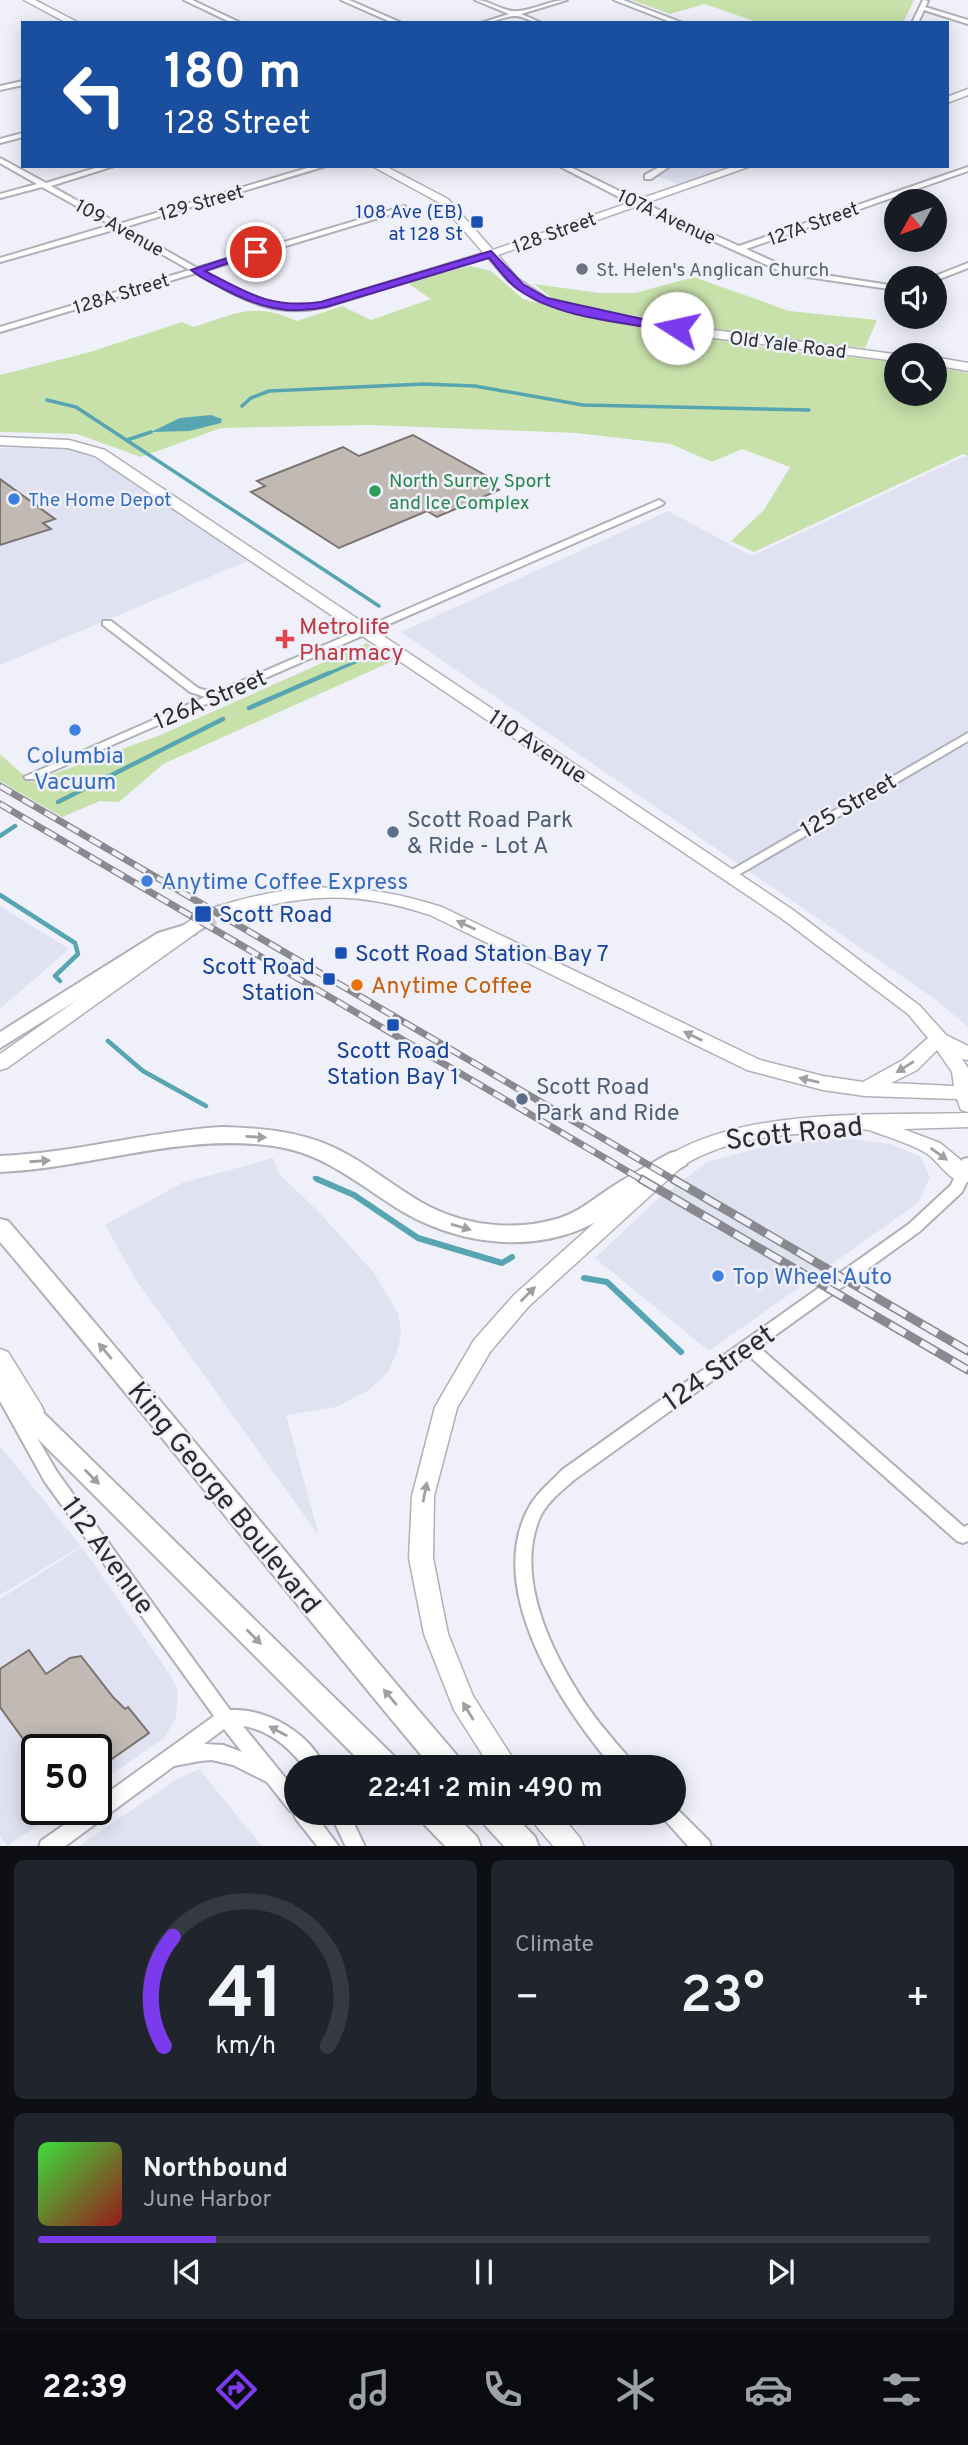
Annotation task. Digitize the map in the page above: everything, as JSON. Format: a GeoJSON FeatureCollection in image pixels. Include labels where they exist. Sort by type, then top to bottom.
{"type":"FeatureCollection","features":[{"type":"Feature","properties":{"kind":"main road"},"geometry":{"type":"LineString","coordinates":[[28,0],[71,21]]}},
{"type":"Feature","properties":{"kind":"main road"},"geometry":{"type":"LineString","coordinates":[[949,99],[968,92]]}},
{"type":"Feature","properties":{"kind":"main road","name":"Old Yale Road"},"geometry":{"type":"LineString","coordinates":[[381,168],[440,197],[513,280],[527,292],[543,300],[698,332],[884,355]]}},
{"type":"Feature","properties":{"kind":"main road","name":"128 Street"},"geometry":{"type":"LineString","coordinates":[[491,254],[740,168]]}},
{"type":"Feature","properties":{"kind":"main road"},"geometry":{"type":"LineString","coordinates":[[947,363],[968,366]]}},
{"type":"Feature","properties":{"kind":"main road","name":"110 Avenue"},"geometry":{"type":"LineString","coordinates":[[0,440],[69,444],[100,453],[729,874],[787,914],[914,1010],[939,1038],[961,1072],[967,1097]]}},
{"type":"Feature","properties":{"kind":"main road","name":"Scott Road"},"geometry":{"type":"LineString","coordinates":[[222,911],[265,897],[309,891],[363,891],[410,901],[489,936],[754,1065],[823,1083],[967,1097]]}},
{"type":"Feature","properties":{"kind":"main road"},"geometry":{"type":"LineString","coordinates":[[0,1041],[165,937],[192,927]]}},
{"type":"Feature","properties":{"kind":"main road"},"geometry":{"type":"LineString","coordinates":[[0,1063],[192,927]]}},
{"type":"Feature","properties":{"kind":"main road"},"geometry":{"type":"LineString","coordinates":[[865,1089],[910,1065],[939,1038],[968,1054]]}},
{"type":"Feature","properties":{"kind":"main road","name":"Scott Road"},"geometry":{"type":"LineString","coordinates":[[498,1755],[463,1702],[436,1634],[421,1558],[423,1496],[446,1407],[482,1346],[521,1301],[678,1158],[712,1140],[779,1127],[968,1120]]}},
{"type":"Feature","properties":{"kind":"main road"},"geometry":{"type":"LineString","coordinates":[[863,1124],[897,1133],[933,1149],[967,1171]]}},
{"type":"Feature","properties":{"kind":"main road"},"geometry":{"type":"LineString","coordinates":[[0,1164],[62,1159],[188,1136],[274,1138],[313,1147],[337,1158],[432,1217],[490,1234],[523,1233],[569,1222],[592,1213],[616,1195],[678,1158]]}},
{"type":"Feature","properties":{"kind":"main road","name":"King George Boulevard"},"geometry":{"type":"LineString","coordinates":[[5,1233],[109,1354],[318,1613],[439,1755]]}},
{"type":"Feature","properties":{"kind":"main road"},"geometry":{"type":"LineString","coordinates":[[0,1358],[44,1429]]}},
{"type":"Feature","properties":{"kind":"main road"},"geometry":{"type":"LineString","coordinates":[[0,1387],[374,1755]]}},
{"type":"Feature","properties":{"kind":"main road"},"geometry":{"type":"LineString","coordinates":[[445,1825],[467,1846]]}},
{"type":"Feature","properties":{"kind":"main road"},"geometry":{"type":"LineString","coordinates":[[505,1825],[525,1846]]}},
{"type":"Feature","properties":{"kind":"main road"},"geometry":{"type":"LineString","coordinates":[[553,1825],[571,1846]]}},
{"type":"Feature","properties":{"kind":"street"},"geometry":{"type":"LineString","coordinates":[[187,0],[233,21]]}},
{"type":"Feature","properties":{"kind":"street"},"geometry":{"type":"LineString","coordinates":[[344,0],[394,21]]}},
{"type":"Feature","properties":{"kind":"street"},"geometry":{"type":"LineString","coordinates":[[478,0],[533,21]]}},
{"type":"Feature","properties":{"kind":"street"},"geometry":{"type":"LineString","coordinates":[[491,21],[564,0]]}},
{"type":"Feature","properties":{"kind":"street"},"geometry":{"type":"LineString","coordinates":[[617,0],[675,21]]}},
{"type":"Feature","properties":{"kind":"street"},"geometry":{"type":"LineString","coordinates":[[916,21],[924,4],[968,22]]}},
{"type":"Feature","properties":{"kind":"street"},"geometry":{"type":"LineString","coordinates":[[0,88],[21,83]]}},
{"type":"Feature","properties":{"kind":"street"},"geometry":{"type":"LineString","coordinates":[[0,141],[21,136]]}},
{"type":"Feature","properties":{"kind":"street","name":"109 Avenue"},"geometry":{"type":"LineString","coordinates":[[0,160],[246,298],[279,307]]}},
{"type":"Feature","properties":{"kind":"street"},"geometry":{"type":"LineString","coordinates":[[0,196],[104,168]]}},
{"type":"Feature","properties":{"kind":"street","name":"129 Street"},"geometry":{"type":"LineString","coordinates":[[0,260],[316,168]]}},
{"type":"Feature","properties":{"kind":"street","name":"107A Avenue"},"geometry":{"type":"LineString","coordinates":[[566,168],[790,272],[884,286]]}},
{"type":"Feature","properties":{"kind":"street"},"geometry":{"type":"LineString","coordinates":[[648,177],[664,168]]}},
{"type":"Feature","properties":{"kind":"street","name":"127A Street"},"geometry":{"type":"LineString","coordinates":[[738,249],[968,169]]}},
{"type":"Feature","properties":{"kind":"street","name":"128A Street"},"geometry":{"type":"LineString","coordinates":[[0,330],[402,208]]}},
{"type":"Feature","properties":{"kind":"street","name":"128 Street"},"geometry":{"type":"LineString","coordinates":[[279,307],[322,305],[491,254]]}},
{"type":"Feature","properties":{"kind":"street"},"geometry":{"type":"LineString","coordinates":[[947,273],[968,265]]}},
{"type":"Feature","properties":{"kind":"street","name":"126A Street"},"geometry":{"type":"LineString","coordinates":[[30,777],[369,632],[659,503]]}},
{"type":"Feature","properties":{"kind":"street"},"geometry":{"type":"LineString","coordinates":[[107,622],[194,690],[215,697]]}},
{"type":"Feature","properties":{"kind":"street","name":"125 Street"},"geometry":{"type":"LineString","coordinates":[[729,874],[968,736]]}},
{"type":"Feature","properties":{"kind":"street","name":"124 Street"},"geometry":{"type":"LineString","coordinates":[[614,1755],[567,1693],[543,1643],[528,1602],[523,1558],[534,1513],[568,1475],[914,1228],[947,1198],[967,1171]]}},
{"type":"Feature","properties":{"kind":"street"},"geometry":{"type":"LineString","coordinates":[[748,1346],[966,1534]]}},
{"type":"Feature","properties":{"kind":"street","name":"112 Avenue"},"geometry":{"type":"LineString","coordinates":[[0,1387],[51,1477],[226,1718],[284,1791]]}},
{"type":"Feature","properties":{"kind":"street"},"geometry":{"type":"LineString","coordinates":[[48,1846],[226,1718],[252,1720],[277,1730],[296,1742],[306,1755]]}},
{"type":"Feature","properties":{"kind":"street"},"geometry":{"type":"LineString","coordinates":[[159,1767],[190,1754],[223,1752],[243,1760],[276,1781]]}},
{"type":"Feature","properties":{"kind":"street"},"geometry":{"type":"LineString","coordinates":[[312,1825],[330,1846]]}},
{"type":"Feature","properties":{"kind":"street"},"geometry":{"type":"LineString","coordinates":[[345,1825],[356,1846]]}},
{"type":"Feature","properties":{"kind":"street"},"geometry":{"type":"LineString","coordinates":[[682,1825],[702,1846]]}},
{"type":"Feature","properties":{"kind":"shaded area"},"geometry":{"type":"Polygon","coordinates":[[[669,168],[725,168],[679,184],[656,176],[669,168]]]}},
{"type":"Feature","properties":{"kind":"shaded area"},"geometry":{"type":"Polygon","coordinates":[[[40,446],[73,450],[103,461],[250,560],[0,665],[0,448],[40,446]]]}},
{"type":"Feature","properties":{"kind":"shaded area"},"geometry":{"type":"Polygon","coordinates":[[[965,456],[968,457],[968,1027],[935,999],[401,632],[668,511],[752,556],[965,456]]]}},
{"type":"Feature","properties":{"kind":"shaded area"},"geometry":{"type":"Polygon","coordinates":[[[0,906],[69,949],[0,1009],[0,906]]]}},
{"type":"Feature","properties":{"kind":"shaded area"},"geometry":{"type":"Polygon","coordinates":[[[842,1138],[890,1144],[920,1156],[930,1177],[918,1203],[709,1351],[595,1258],[659,1198],[707,1162],[771,1145],[842,1138]]]}},
{"type":"Feature","properties":{"kind":"shaded area"},"geometry":{"type":"Polygon","coordinates":[[[273,1158],[278,1173],[319,1212],[373,1272],[398,1313],[401,1332],[398,1349],[388,1372],[369,1390],[336,1407],[286,1415],[319,1536],[136,1280],[105,1225],[182,1183],[273,1158]]]}},
{"type":"Feature","properties":{"kind":"shaded area"},"geometry":{"type":"Polygon","coordinates":[[[0,1446],[81,1546],[0,1595],[0,1446]]]}},
{"type":"Feature","properties":{"kind":"shaded area"},"geometry":{"type":"Polygon","coordinates":[[[82,1547],[173,1679],[178,1692],[176,1718],[164,1738],[112,1774],[112,1734],[21,1734],[21,1825],[38,1825],[7,1846],[0,1836],[0,1599],[82,1547]]]}},
{"type":"Feature","properties":{"kind":"shaded area"},"geometry":{"type":"Polygon","coordinates":[[[199,1769],[262,1846],[79,1846],[112,1825],[177,1779],[199,1769]]]}},
{"type":"Feature","properties":{"kind":"green space"},"geometry":{"type":"Polygon","coordinates":[[[632,0],[914,0],[904,21],[753,21],[705,4],[670,14],[632,0]]]}},
{"type":"Feature","properties":{"kind":"green space"},"geometry":{"type":"Polygon","coordinates":[[[470,266],[491,271],[523,299],[595,319],[782,350],[884,361],[884,406],[947,406],[947,369],[968,373],[968,456],[963,454],[754,552],[731,541],[764,510],[790,467],[742,449],[712,462],[671,444],[576,433],[370,425],[221,428],[141,457],[77,434],[0,432],[0,375],[90,352],[182,322],[193,327],[233,314],[256,311],[297,321],[342,306],[371,320],[431,299],[406,282],[470,266]]]}},
{"type":"Feature","properties":{"kind":"green space"},"geometry":{"type":"Polygon","coordinates":[[[694,277],[789,311],[877,320],[865,348],[761,337],[595,309],[552,298],[534,284],[600,293],[635,293],[694,277]]]}},
{"type":"Feature","properties":{"kind":"green space"},"geometry":{"type":"Polygon","coordinates":[[[367,643],[393,661],[163,764],[119,802],[100,801],[62,817],[0,781],[0,754],[31,782],[158,736],[367,643]]]}},
{"type":"Feature","properties":{"kind":"water"},"geometry":{"type":"Polygon","coordinates":[[[211,415],[222,419],[221,423],[189,431],[151,432],[180,418],[211,415]]]}},
{"type":"Feature","properties":{"kind":"building","name":"North Surrey Sport and Ice Complex"},"geometry":{"type":"Polygon","coordinates":[[[413,435],[494,480],[486,483],[499,490],[437,517],[427,511],[339,548],[251,492],[265,486],[257,481],[343,447],[359,456],[413,435]]]}},
{"type":"Feature","properties":{"kind":"building","name":"The Home Depot"},"geometry":{"type":"Polygon","coordinates":[[[0,479],[55,519],[43,523],[51,529],[0,545],[0,479]]]}},
{"type":"Feature","properties":{"kind":"building"},"geometry":{"type":"Polygon","coordinates":[[[29,1650],[46,1674],[70,1658],[81,1656],[113,1697],[125,1709],[128,1707],[149,1733],[112,1759],[112,1734],[21,1734],[21,1736],[0,1707],[0,1669],[29,1650]]]}},
{"type":"Feature","properties":{"kind":"waterway"},"geometry":{"type":"LineString","coordinates":[[242,406],[251,398],[269,391],[424,384],[475,386],[583,405],[809,410]]}},
{"type":"Feature","properties":{"kind":"waterway"},"geometry":{"type":"LineString","coordinates":[[47,400],[76,407],[379,606]]}},
{"type":"Feature","properties":{"kind":"waterway"},"geometry":{"type":"LineString","coordinates":[[127,440],[151,432]]}},
{"type":"Feature","properties":{"kind":"waterway"},"geometry":{"type":"LineString","coordinates":[[325,675],[367,657]]}},
{"type":"Feature","properties":{"kind":"waterway"},"geometry":{"type":"LineString","coordinates":[[249,708],[329,673]]}},
{"type":"Feature","properties":{"kind":"waterway"},"geometry":{"type":"LineString","coordinates":[[58,802],[223,719]]}},
{"type":"Feature","properties":{"kind":"waterway"},"geometry":{"type":"LineString","coordinates":[[0,836],[15,826]]}},
{"type":"Feature","properties":{"kind":"waterway"},"geometry":{"type":"LineString","coordinates":[[0,895],[75,943],[78,954],[55,976],[60,981]]}},
{"type":"Feature","properties":{"kind":"waterway"},"geometry":{"type":"LineString","coordinates":[[108,1041],[143,1071],[206,1106]]}},
{"type":"Feature","properties":{"kind":"waterway"},"geometry":{"type":"LineString","coordinates":[[317,1179],[354,1195],[418,1238],[502,1263],[512,1257]]}},
{"type":"Feature","properties":{"kind":"waterway"},"geometry":{"type":"LineString","coordinates":[[317,1179],[321,1181]]}},
{"type":"Feature","properties":{"kind":"waterway"},"geometry":{"type":"LineString","coordinates":[[584,1278],[607,1282],[681,1352]]}},
{"type":"Feature","properties":{"kind":"tunnel"},"geometry":{"type":"LineString","coordinates":[[197,924],[222,911]]}},
{"type":"Feature","properties":{"kind":"railway"},"geometry":{"type":"LineString","coordinates":[[0,786],[676,1181]]}},
{"type":"Feature","properties":{"kind":"railway"},"geometry":{"type":"LineString","coordinates":[[0,804],[644,1181]]}},
{"type":"Feature","properties":{"kind":"railway"},"geometry":{"type":"LineString","coordinates":[[641,1179],[968,1370]]}},
{"type":"Feature","properties":{"kind":"railway"},"geometry":{"type":"LineString","coordinates":[[673,1179],[968,1351]]}},
{"type":"Feature","properties":{"kind":"place","name":"108 Ave (EB) at 128 St"},"geometry":{"type":"Point","coordinates":[477,222]}},
{"type":"Feature","properties":{"kind":"place","name":"St. Helen's Anglican Church"},"geometry":{"type":"Point","coordinates":[582,269]}},
{"type":"Feature","properties":{"kind":"place","name":"North Surrey Sport and Ice Complex"},"geometry":{"type":"Point","coordinates":[375,491]}},
{"type":"Feature","properties":{"kind":"place","name":"The Home Depot"},"geometry":{"type":"Point","coordinates":[14,499]}},
{"type":"Feature","properties":{"kind":"place","name":"Metrolife Pharmacy"},"geometry":{"type":"Point","coordinates":[285,639]}},
{"type":"Feature","properties":{"kind":"place","name":"Columbia Vacuum"},"geometry":{"type":"Point","coordinates":[75,730]}},
{"type":"Feature","properties":{"kind":"place","name":"Scott Road Park & Ride - Lot A"},"geometry":{"type":"Point","coordinates":[393,832]}},
{"type":"Feature","properties":{"kind":"place","name":"Anytime Coffee Express"},"geometry":{"type":"Point","coordinates":[147,881]}},
{"type":"Feature","properties":{"kind":"place","name":"Scott Road"},"geometry":{"type":"Point","coordinates":[203,914]}},
{"type":"Feature","properties":{"kind":"place","name":"Scott Road Station Bay 7"},"geometry":{"type":"Point","coordinates":[341,953]}},
{"type":"Feature","properties":{"kind":"place","name":"Scott Road Station"},"geometry":{"type":"Point","coordinates":[329,979]}},
{"type":"Feature","properties":{"kind":"place","name":"Anytime Coffee"},"geometry":{"type":"Point","coordinates":[357,985]}},
{"type":"Feature","properties":{"kind":"place","name":"Scott Road Station Bay 1"},"geometry":{"type":"Point","coordinates":[393,1025]}},
{"type":"Feature","properties":{"kind":"place","name":"Scott Road Park and Ride"},"geometry":{"type":"Point","coordinates":[522,1099]}},
{"type":"Feature","properties":{"kind":"place","name":"Top Wheel Auto"},"geometry":{"type":"Point","coordinates":[718,1276]}},
{"type":"Feature","properties":{"kind":"route"},"geometry":{"type":"LineString","coordinates":[[256,252],[196,270],[254,301],[279,307],[301,308],[322,305],[491,254],[520,286],[543,300],[584,312],[677,328]]}}]}
